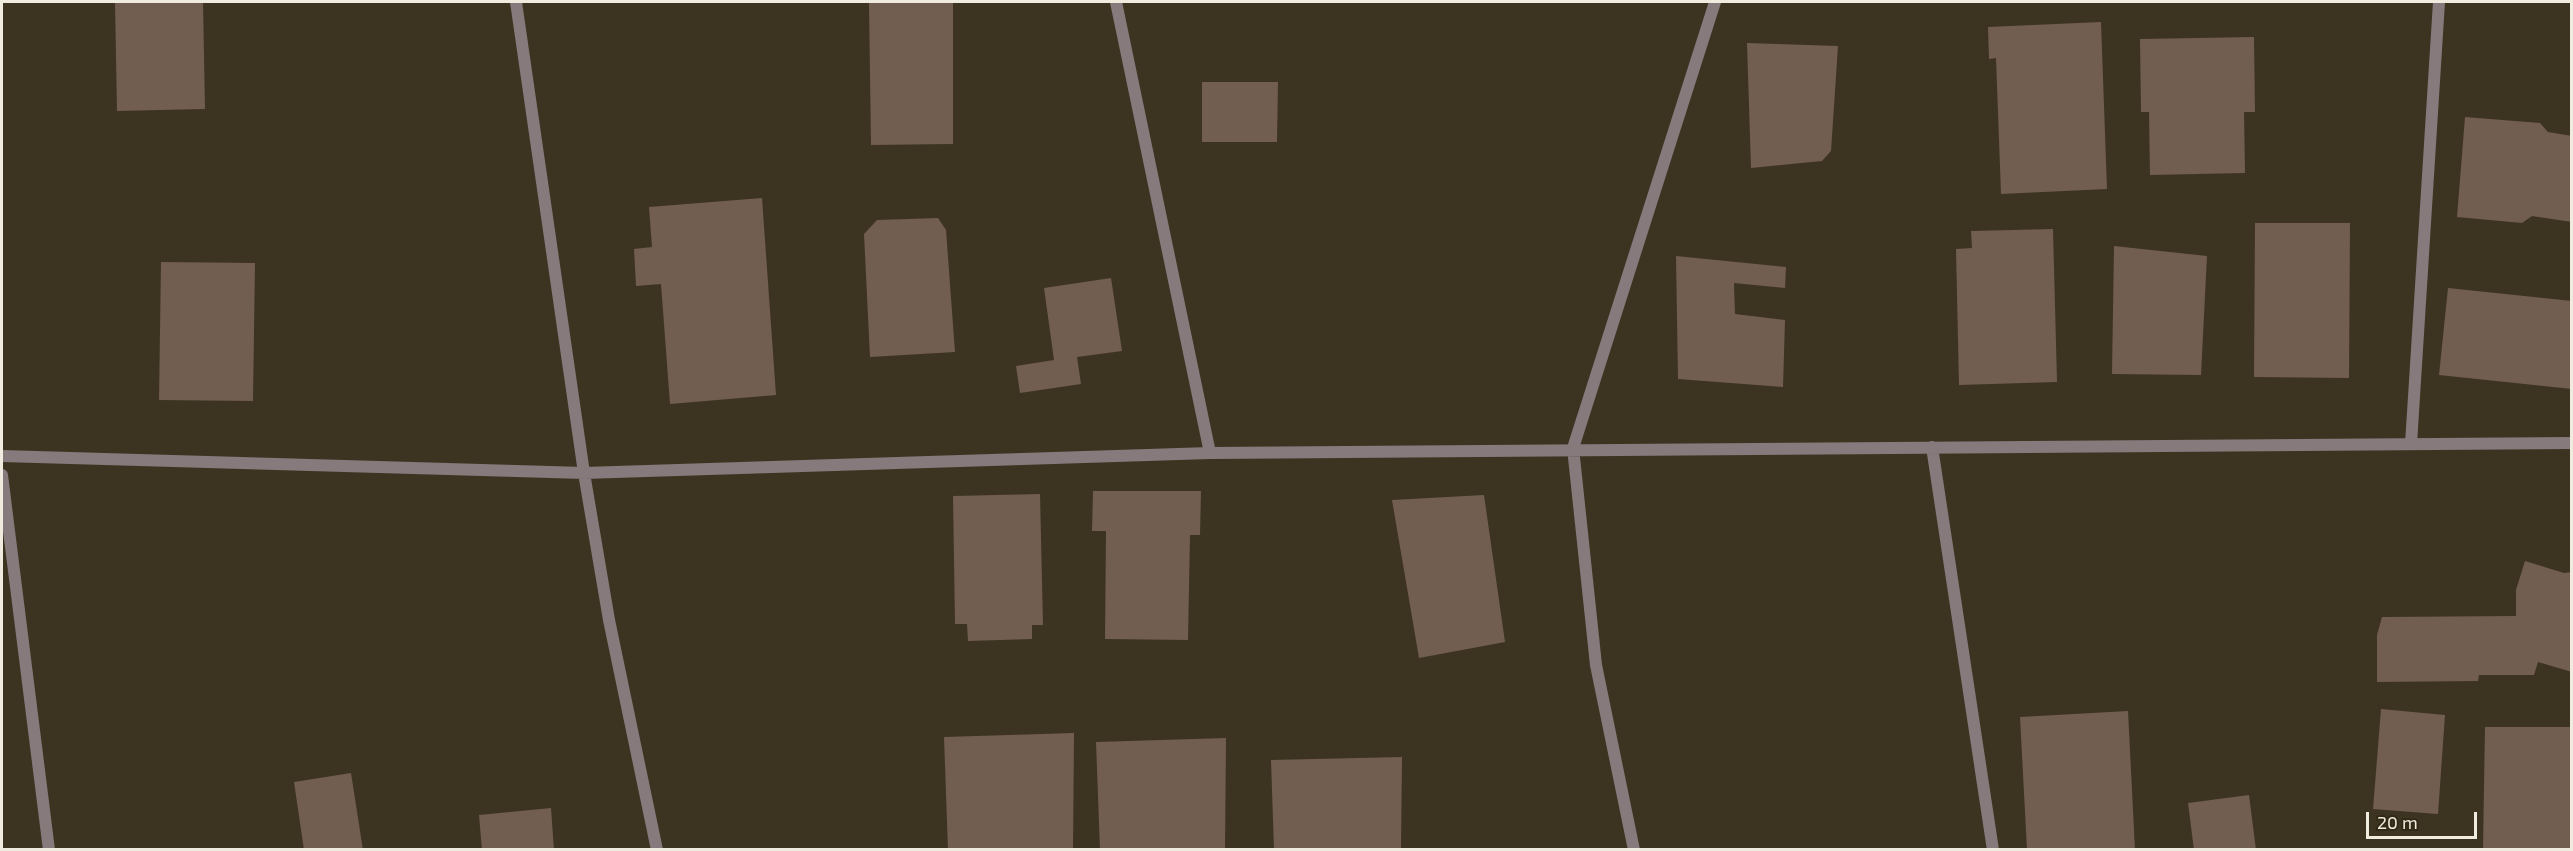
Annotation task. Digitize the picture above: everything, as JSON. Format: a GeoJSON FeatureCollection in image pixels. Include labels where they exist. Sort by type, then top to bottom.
{"type":"FeatureCollection","features":[{"type":"Feature","properties":{"kind":"street"},"geometry":{"type":"LineString","coordinates":[[516,2],[584,473],[609,620],[657,849]]}},
{"type":"Feature","properties":{"kind":"street"},"geometry":{"type":"LineString","coordinates":[[1116,2],[1210,453]]}},
{"type":"Feature","properties":{"kind":"street"},"geometry":{"type":"LineString","coordinates":[[1634,849],[1596,664],[1573,448],[1715,2]]}},
{"type":"Feature","properties":{"kind":"street"},"geometry":{"type":"LineString","coordinates":[[2411,444],[2439,2]]}},
{"type":"Feature","properties":{"kind":"street"},"geometry":{"type":"LineString","coordinates":[[2,456],[584,473],[1210,453],[1573,448],[2571,443]]}},
{"type":"Feature","properties":{"kind":"street"},"geometry":{"type":"LineString","coordinates":[[1932,447],[1992,849]]}},
{"type":"Feature","properties":{"kind":"street"},"geometry":{"type":"LineString","coordinates":[[2,475],[49,849]]}},
{"type":"Feature","properties":{"kind":"building"},"geometry":{"type":"Polygon","coordinates":[[[115,2],[203,2],[205,109],[117,111],[115,2]]]}},
{"type":"Feature","properties":{"kind":"building"},"geometry":{"type":"Polygon","coordinates":[[[869,2],[953,2],[953,144],[871,145],[869,2]]]}},
{"type":"Feature","properties":{"kind":"building"},"geometry":{"type":"Polygon","coordinates":[[[2101,22],[2107,189],[2001,194],[1996,58],[1989,59],[1988,27],[2101,22]]]}},
{"type":"Feature","properties":{"kind":"building"},"geometry":{"type":"Polygon","coordinates":[[[2254,37],[2255,112],[2244,112],[2245,173],[2150,175],[2149,112],[2141,112],[2140,39],[2254,37]]]}},
{"type":"Feature","properties":{"kind":"building"},"geometry":{"type":"Polygon","coordinates":[[[1747,43],[1838,46],[1831,151],[1822,161],[1751,168],[1747,43]]]}},
{"type":"Feature","properties":{"kind":"building"},"geometry":{"type":"Polygon","coordinates":[[[1202,82],[1278,82],[1277,142],[1202,142],[1202,82]]]}},
{"type":"Feature","properties":{"kind":"building"},"geometry":{"type":"Polygon","coordinates":[[[2465,117],[2540,123],[2548,132],[2572,136],[2572,222],[2532,216],[2522,223],[2457,217],[2465,117]]]}},
{"type":"Feature","properties":{"kind":"building"},"geometry":{"type":"Polygon","coordinates":[[[762,198],[776,395],[670,404],[661,284],[636,286],[634,249],[652,247],[649,207],[762,198]]]}},
{"type":"Feature","properties":{"kind":"building"},"geometry":{"type":"Polygon","coordinates":[[[938,218],[946,230],[955,352],[870,357],[864,234],[877,220],[938,218]]]}},
{"type":"Feature","properties":{"kind":"building"},"geometry":{"type":"Polygon","coordinates":[[[2255,223],[2350,223],[2349,378],[2254,377],[2255,223]]]}},
{"type":"Feature","properties":{"kind":"building"},"geometry":{"type":"Polygon","coordinates":[[[2053,229],[2057,382],[1959,385],[1956,249],[1972,248],[1971,231],[2053,229]]]}},
{"type":"Feature","properties":{"kind":"building"},"geometry":{"type":"Polygon","coordinates":[[[2114,246],[2207,256],[2201,375],[2112,374],[2114,246]]]}},
{"type":"Feature","properties":{"kind":"building"},"geometry":{"type":"Polygon","coordinates":[[[1676,256],[1786,267],[1785,288],[1734,283],[1735,314],[1785,320],[1783,387],[1678,379],[1676,256]]]}},
{"type":"Feature","properties":{"kind":"building"},"geometry":{"type":"Polygon","coordinates":[[[161,262],[255,263],[253,401],[159,400],[161,262]]]}},
{"type":"Feature","properties":{"kind":"building"},"geometry":{"type":"Polygon","coordinates":[[[1111,278],[1122,351],[1077,357],[1081,384],[1020,393],[1016,366],[1054,360],[1044,288],[1111,278]]]}},
{"type":"Feature","properties":{"kind":"building"},"geometry":{"type":"Polygon","coordinates":[[[2448,288],[2572,301],[2572,389],[2439,375],[2448,288]]]}},
{"type":"Feature","properties":{"kind":"building"},"geometry":{"type":"Polygon","coordinates":[[[1093,491],[1201,491],[1200,535],[1190,535],[1188,640],[1105,639],[1106,531],[1092,531],[1093,491]]]}},
{"type":"Feature","properties":{"kind":"building"},"geometry":{"type":"Polygon","coordinates":[[[1040,494],[1043,625],[1032,625],[1032,639],[968,641],[967,624],[955,624],[953,496],[1040,494]]]}},
{"type":"Feature","properties":{"kind":"building"},"geometry":{"type":"Polygon","coordinates":[[[1484,495],[1505,642],[1419,658],[1392,500],[1484,495]]]}},
{"type":"Feature","properties":{"kind":"building"},"geometry":{"type":"Polygon","coordinates":[[[2525,561],[2564,573],[2572,572],[2572,672],[2538,662],[2534,675],[2479,675],[2478,681],[2377,682],[2377,635],[2382,617],[2516,616],[2516,590],[2525,561]]]}},
{"type":"Feature","properties":{"kind":"building"},"geometry":{"type":"Polygon","coordinates":[[[2381,709],[2445,715],[2438,814],[2373,809],[2381,709]]]}},
{"type":"Feature","properties":{"kind":"building"},"geometry":{"type":"Polygon","coordinates":[[[2128,711],[2135,850],[2027,850],[2020,717],[2128,711]]]}},
{"type":"Feature","properties":{"kind":"building"},"geometry":{"type":"Polygon","coordinates":[[[2485,727],[2572,727],[2572,850],[2483,850],[2485,727]]]}},
{"type":"Feature","properties":{"kind":"building"},"geometry":{"type":"Polygon","coordinates":[[[1074,733],[1073,850],[948,850],[944,737],[1074,733]]]}},
{"type":"Feature","properties":{"kind":"building"},"geometry":{"type":"Polygon","coordinates":[[[1226,738],[1225,850],[1100,850],[1096,742],[1226,738]]]}},
{"type":"Feature","properties":{"kind":"building"},"geometry":{"type":"Polygon","coordinates":[[[1402,757],[1401,850],[1274,850],[1271,760],[1402,757]]]}},
{"type":"Feature","properties":{"kind":"building"},"geometry":{"type":"Polygon","coordinates":[[[351,773],[363,850],[304,850],[294,782],[351,773]]]}},
{"type":"Feature","properties":{"kind":"building"},"geometry":{"type":"Polygon","coordinates":[[[2249,795],[2256,850],[2194,850],[2188,803],[2249,795]]]}},
{"type":"Feature","properties":{"kind":"building"},"geometry":{"type":"Polygon","coordinates":[[[551,808],[554,850],[482,850],[479,815],[551,808]]]}}]}
